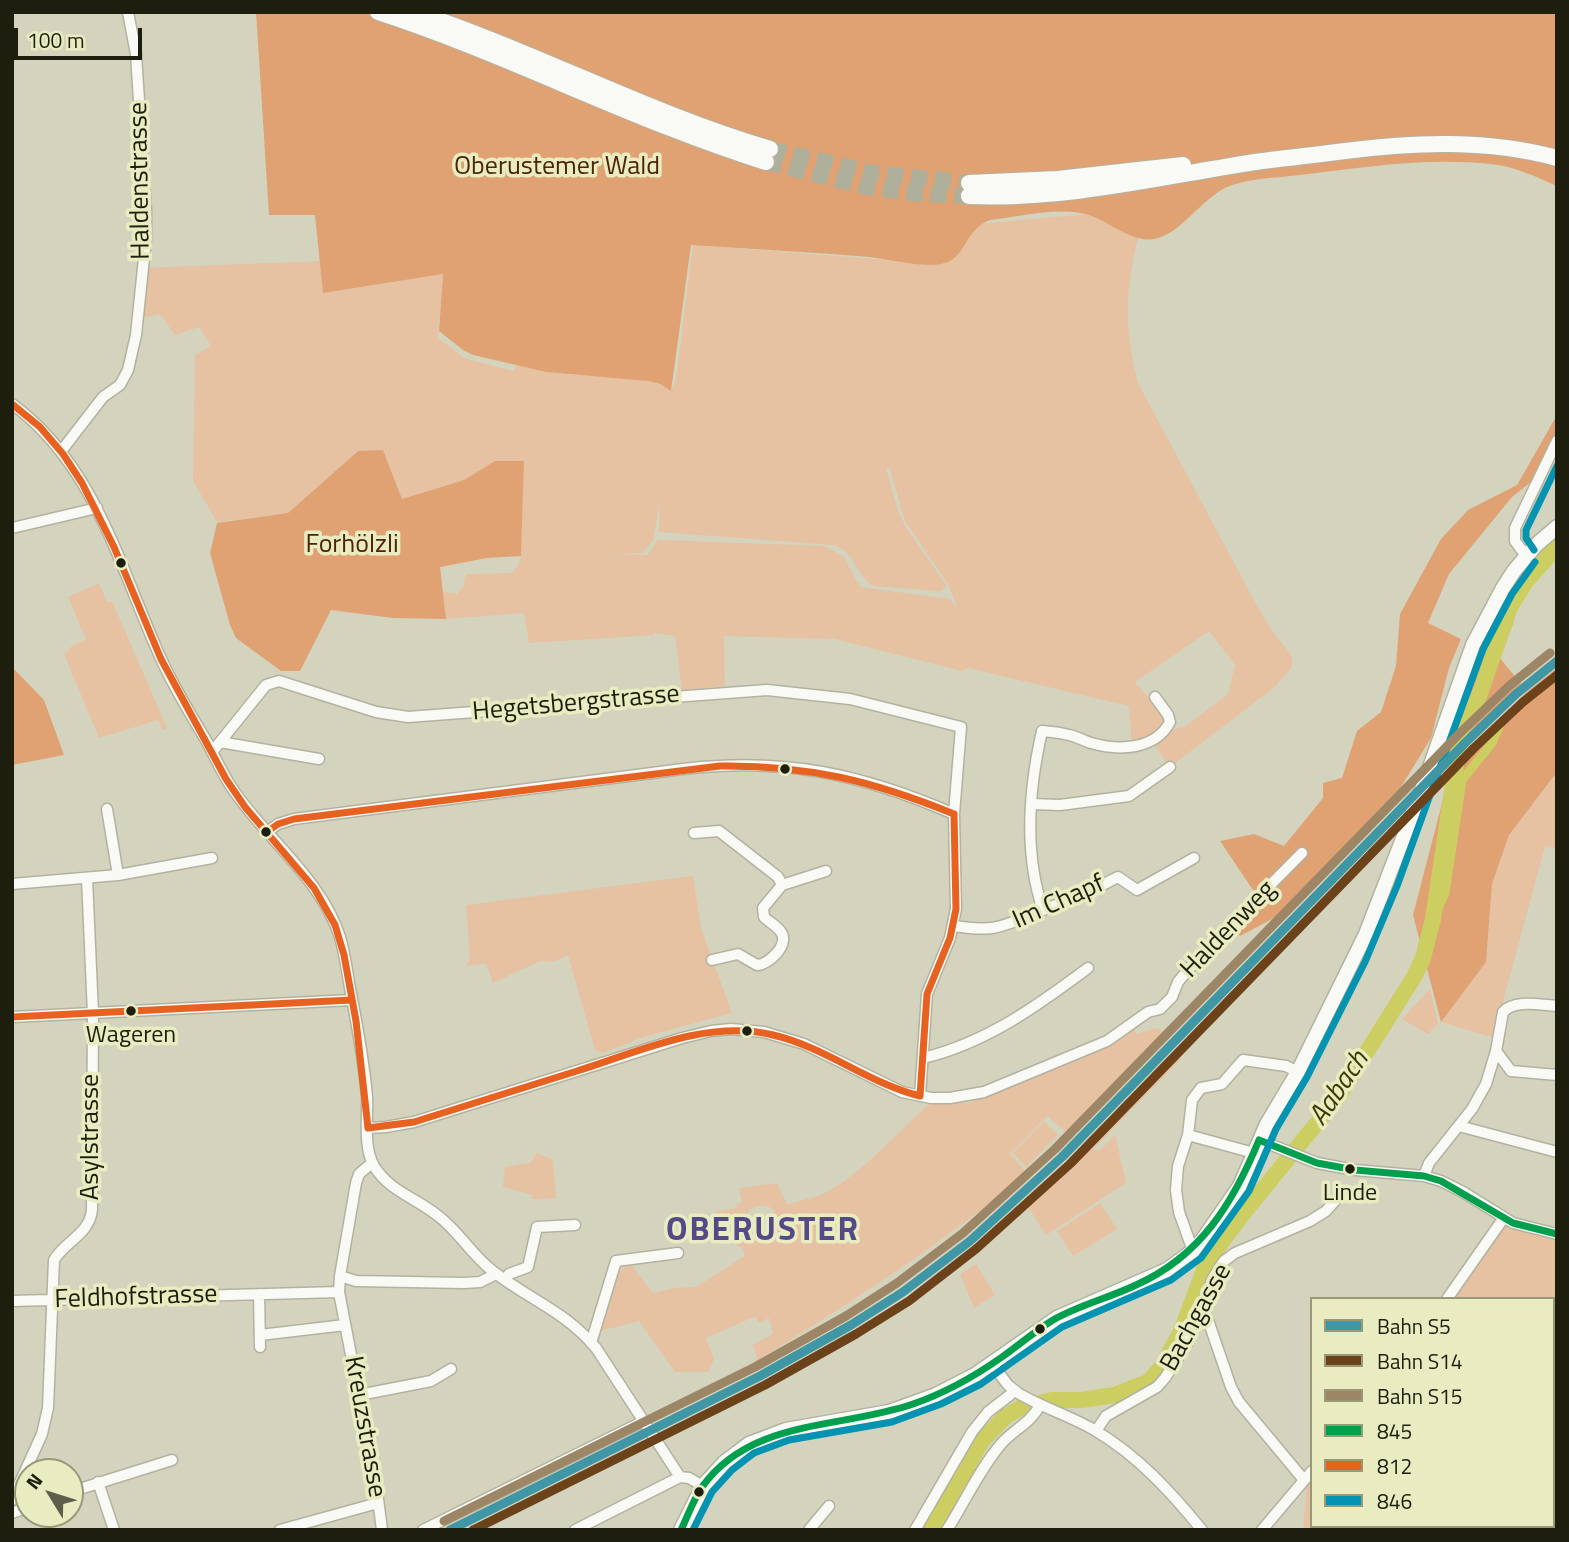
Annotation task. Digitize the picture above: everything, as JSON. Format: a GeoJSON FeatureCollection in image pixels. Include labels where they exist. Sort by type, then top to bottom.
{"type":"FeatureCollection","features":[{"type":"Feature","properties":{"kind":"highway"},"geometry":{"type":"LineString","coordinates":[[378,12],[462,41],[681,132],[768,155],[479,35],[415,12]]}},
{"type":"Feature","properties":{"kind":"highway"},"geometry":{"type":"LineString","coordinates":[[1557,152],[1514,142],[1435,137],[1360,143],[969,189],[1032,196],[1106,188],[1255,162],[1387,146],[1477,144],[1557,158]]}},
{"type":"Feature","properties":{"kind":"main road"},"geometry":{"type":"LineString","coordinates":[[681,1530],[703,1486],[720,1466],[736,1453],[765,1437],[786,1430],[889,1412],[913,1405],[959,1384],[1057,1318],[1152,1278],[1178,1264],[1193,1251],[1234,1197],[1266,1124],[1298,1072],[1356,957],[1423,787],[1473,645],[1503,588],[1526,555],[1557,527]]}},
{"type":"Feature","properties":{"kind":"street","name":"Haldenstrasse"},"geometry":{"type":"LineString","coordinates":[[62,450],[103,397],[120,384],[128,370],[136,335],[146,239],[146,210],[136,54],[128,12]]}},
{"type":"Feature","properties":{"kind":"street"},"geometry":{"type":"LineString","coordinates":[[12,404],[62,450],[97,508],[156,649],[233,790],[310,884],[334,923],[344,953],[352,1000],[367,1096],[372,1163],[387,1182],[402,1194],[435,1212],[448,1223],[477,1257],[501,1277],[558,1312],[592,1343],[680,1477]]}},
{"type":"Feature","properties":{"kind":"street"},"geometry":{"type":"LineString","coordinates":[[1526,555],[1515,541],[1515,528],[1557,441]]}},
{"type":"Feature","properties":{"kind":"street"},"geometry":{"type":"LineString","coordinates":[[12,527],[97,508]]}},
{"type":"Feature","properties":{"kind":"street","name":"Hegetsbergstrasse"},"geometry":{"type":"LineString","coordinates":[[212,752],[266,685],[279,681],[376,712],[408,717],[767,690],[850,699],[961,727],[954,814]]}},
{"type":"Feature","properties":{"kind":"street"},"geometry":{"type":"LineString","coordinates":[[1043,910],[1036,884],[1031,804],[1035,762],[1042,731],[1066,734],[1111,747],[1132,747],[1152,742],[1165,731],[1170,722],[1155,697]]}},
{"type":"Feature","properties":{"kind":"street"},"geometry":{"type":"LineString","coordinates":[[220,742],[319,759]]}},
{"type":"Feature","properties":{"kind":"street"},"geometry":{"type":"LineString","coordinates":[[267,832],[278,824],[308,817],[736,764],[791,766],[838,774],[889,787],[954,814],[957,894],[954,926],[927,994],[920,1096],[890,1087],[782,1036],[731,1029],[682,1038],[414,1122],[386,1128],[368,1128]]}},
{"type":"Feature","properties":{"kind":"street"},"geometry":{"type":"LineString","coordinates":[[1031,804],[1072,804],[1129,796],[1170,767]]}},
{"type":"Feature","properties":{"kind":"street"},"geometry":{"type":"LineString","coordinates":[[107,809],[118,875]]}},
{"type":"Feature","properties":{"kind":"street"},"geometry":{"type":"LineString","coordinates":[[694,833],[719,831],[778,877],[782,885]]}},
{"type":"Feature","properties":{"kind":"street","name":"Haldenweg"},"geometry":{"type":"LineString","coordinates":[[920,1096],[970,1096],[996,1088],[1107,1041],[1148,1012],[1160,1009],[1172,997],[1178,982],[1198,958],[1302,853]]}},
{"type":"Feature","properties":{"kind":"street"},"geometry":{"type":"LineString","coordinates":[[12,884],[118,875],[212,858]]}},
{"type":"Feature","properties":{"kind":"street","name":"Im Chapf"},"geometry":{"type":"LineString","coordinates":[[954,926],[998,928],[1074,899],[1118,877],[1137,890],[1194,858]]}},
{"type":"Feature","properties":{"kind":"street"},"geometry":{"type":"LineString","coordinates":[[712,960],[738,954],[757,965],[768,962],[783,944],[784,938],[764,917],[762,911],[782,885],[826,871]]}},
{"type":"Feature","properties":{"kind":"street","name":"Asylstrasse"},"geometry":{"type":"LineString","coordinates":[[12,1500],[46,1422],[50,1392],[54,1259],[83,1232],[91,1220],[93,1014],[87,878]]}},
{"type":"Feature","properties":{"kind":"street"},"geometry":{"type":"LineString","coordinates":[[923,1058],[975,1041],[1028,1012],[1088,968]]}},
{"type":"Feature","properties":{"kind":"street"},"geometry":{"type":"LineString","coordinates":[[12,1017],[352,1000]]}},
{"type":"Feature","properties":{"kind":"street"},"geometry":{"type":"LineString","coordinates":[[1424,1176],[1429,1163],[1459,1126],[1486,1084],[1496,1051],[1501,1018],[1507,1008],[1518,1004],[1557,1006]]}},
{"type":"Feature","properties":{"kind":"street"},"geometry":{"type":"LineString","coordinates":[[1496,1051],[1511,1071],[1557,1075]]}},
{"type":"Feature","properties":{"kind":"street"},"geometry":{"type":"LineString","coordinates":[[1193,1251],[1176,1190],[1178,1166],[1188,1135],[1194,1095],[1201,1087],[1222,1084],[1243,1060],[1286,1066],[1298,1072]]}},
{"type":"Feature","properties":{"kind":"street"},"geometry":{"type":"LineString","coordinates":[[1459,1126],[1557,1152]]}},
{"type":"Feature","properties":{"kind":"street"},"geometry":{"type":"LineString","coordinates":[[1188,1135],[1283,1150],[1350,1169],[1424,1176],[1452,1186],[1503,1219],[1534,1230],[1557,1234]]}},
{"type":"Feature","properties":{"kind":"street","name":"Kreuzstrasse"},"geometry":{"type":"LineString","coordinates":[[372,1163],[359,1174],[356,1183],[339,1292],[382,1530]]}},
{"type":"Feature","properties":{"kind":"street","name":"Bachgasse"},"geometry":{"type":"LineString","coordinates":[[1096,1431],[1106,1416],[1157,1387],[1165,1378],[1188,1342],[1213,1278],[1224,1261],[1235,1253],[1310,1221],[1326,1211],[1340,1194]]}},
{"type":"Feature","properties":{"kind":"street"},"geometry":{"type":"LineString","coordinates":[[1448,1297],[1503,1219]]}},
{"type":"Feature","properties":{"kind":"street"},"geometry":{"type":"LineString","coordinates":[[524,1225],[575,1225]]}},
{"type":"Feature","properties":{"kind":"street"},"geometry":{"type":"LineString","coordinates":[[340,1276],[356,1282],[485,1281],[528,1267],[537,1227]]}},
{"type":"Feature","properties":{"kind":"street"},"geometry":{"type":"LineString","coordinates":[[592,1343],[617,1261],[678,1253]]}},
{"type":"Feature","properties":{"kind":"street","name":"Feldhofstrasse"},"geometry":{"type":"LineString","coordinates":[[12,1301],[339,1292]]}},
{"type":"Feature","properties":{"kind":"street"},"geometry":{"type":"LineString","coordinates":[[259,1294],[260,1347]]}},
{"type":"Feature","properties":{"kind":"street"},"geometry":{"type":"LineString","coordinates":[[1200,1312],[1207,1317],[1238,1402],[1308,1476],[1262,1530]]}},
{"type":"Feature","properties":{"kind":"street","name":"Kreuzstrasse"},"geometry":{"type":"LineString","coordinates":[[260,1335],[345,1325]]}},
{"type":"Feature","properties":{"kind":"street"},"geometry":{"type":"LineString","coordinates":[[992,1364],[1014,1390],[1042,1408],[1096,1431],[1165,1485],[1202,1530]]}},
{"type":"Feature","properties":{"kind":"street"},"geometry":{"type":"LineString","coordinates":[[359,1395],[431,1381],[451,1369]]}},
{"type":"Feature","properties":{"kind":"street"},"geometry":{"type":"LineString","coordinates":[[915,1530],[972,1432],[988,1412],[1014,1390]]}},
{"type":"Feature","properties":{"kind":"street"},"geometry":{"type":"LineString","coordinates":[[947,1530],[1005,1439],[1042,1408]]}},
{"type":"Feature","properties":{"kind":"street"},"geometry":{"type":"LineString","coordinates":[[422,1530],[642,1422]]}},
{"type":"Feature","properties":{"kind":"street"},"geometry":{"type":"LineString","coordinates":[[84,1487],[172,1460]]}},
{"type":"Feature","properties":{"kind":"street"},"geometry":{"type":"LineString","coordinates":[[575,1530],[680,1477],[684,1476],[703,1486]]}},
{"type":"Feature","properties":{"kind":"street"},"geometry":{"type":"LineString","coordinates":[[98,1482],[114,1530]]}},
{"type":"Feature","properties":{"kind":"street"},"geometry":{"type":"LineString","coordinates":[[280,1530],[378,1503]]}},
{"type":"Feature","properties":{"kind":"street"},"geometry":{"type":"LineString","coordinates":[[809,1530],[828,1506]]}},
{"type":"Feature","properties":{"kind":"shaded area"},"geometry":{"type":"Polygon","coordinates":[[[1087,214],[1138,237],[1129,293],[1128,326],[1138,383],[1256,604],[1272,631],[1292,656],[1292,667],[1275,687],[1170,767],[1152,742],[1132,747],[1129,706],[968,668],[962,671],[835,639],[724,636],[725,686],[682,690],[675,636],[654,633],[529,643],[524,613],[446,619],[443,592],[457,594],[464,585],[466,574],[512,573],[518,566],[521,556],[524,462],[495,461],[464,480],[402,499],[383,450],[358,451],[288,513],[217,522],[193,481],[195,355],[211,346],[199,327],[175,335],[160,314],[138,319],[143,268],[320,261],[323,293],[443,274],[438,338],[464,358],[513,371],[518,365],[562,374],[636,379],[671,391],[676,379],[693,245],[936,263],[960,249],[979,224],[1087,214]],[[889,466],[886,469],[898,511],[907,529],[947,586],[941,591],[874,586],[863,576],[846,552],[833,545],[659,532],[660,501],[653,541],[642,553],[615,554],[647,555],[658,540],[825,546],[844,557],[860,587],[950,599],[958,609],[948,584],[905,521],[889,466]],[[1209,631],[1135,682],[1170,722],[1167,732],[1186,726],[1228,694],[1235,665],[1209,631]]]}},
{"type":"Feature","properties":{"kind":"shaded area"},"geometry":{"type":"Polygon","coordinates":[[[99,583],[107,602],[112,601],[167,728],[162,730],[158,720],[99,738],[64,654],[69,648],[86,639],[68,597],[99,583]]]}},
{"type":"Feature","properties":{"kind":"shaded area"},"geometry":{"type":"Polygon","coordinates":[[[1557,772],[1557,848],[1545,846],[1504,998],[1498,1039],[1441,1022],[1486,962],[1492,884],[1509,835],[1557,772]]]}},
{"type":"Feature","properties":{"kind":"shaded area"},"geometry":{"type":"Polygon","coordinates":[[[693,876],[701,928],[732,1013],[643,1037],[603,1053],[595,1050],[568,955],[553,962],[540,961],[493,983],[486,963],[466,966],[470,959],[466,905],[693,876]]]}},
{"type":"Feature","properties":{"kind":"shaded area"},"geometry":{"type":"Polygon","coordinates":[[[1430,989],[1438,1023],[1428,1034],[1402,1019],[1430,989]]]}},
{"type":"Feature","properties":{"kind":"shaded area"},"geometry":{"type":"Polygon","coordinates":[[[1155,1028],[1166,1032],[1075,1128],[1068,1134],[1047,1116],[1010,1154],[1027,1173],[963,1224],[896,1271],[758,1360],[753,1345],[773,1334],[769,1318],[758,1323],[756,1316],[706,1338],[714,1359],[708,1372],[675,1372],[639,1321],[600,1331],[619,1272],[630,1263],[653,1293],[696,1287],[745,1256],[742,1247],[736,1245],[740,1239],[751,1233],[762,1236],[771,1232],[769,1226],[775,1211],[765,1206],[749,1210],[747,1216],[724,1220],[717,1218],[715,1212],[737,1208],[736,1204],[742,1202],[739,1188],[777,1183],[787,1205],[823,1194],[866,1164],[930,1103],[968,1103],[1116,1042],[1134,1029],[1137,1034],[1155,1028]]]}},
{"type":"Feature","properties":{"kind":"shaded area"},"geometry":{"type":"Polygon","coordinates":[[[1178,1056],[1181,1059],[1093,1149],[1099,1151],[1115,1135],[1126,1183],[1046,1235],[1026,1204],[1090,1146],[1178,1056]]]}},
{"type":"Feature","properties":{"kind":"shaded area"},"geometry":{"type":"Polygon","coordinates":[[[1044,1121],[1058,1135],[1026,1167],[1013,1153],[1044,1121]]]}},
{"type":"Feature","properties":{"kind":"shaded area"},"geometry":{"type":"Polygon","coordinates":[[[537,1153],[553,1160],[556,1198],[533,1199],[532,1195],[503,1187],[505,1167],[530,1163],[537,1153]]]}},
{"type":"Feature","properties":{"kind":"shaded area"},"geometry":{"type":"Polygon","coordinates":[[[1100,1203],[1117,1229],[1073,1256],[1057,1231],[1100,1203]]]}},
{"type":"Feature","properties":{"kind":"shaded area"},"geometry":{"type":"Polygon","coordinates":[[[1503,1219],[1557,1233],[1557,1530],[1303,1530],[1307,1485],[1310,1482],[1310,1528],[1555,1528],[1555,1297],[1456,1297],[1503,1219]]]}},
{"type":"Feature","properties":{"kind":"shaded area"},"geometry":{"type":"Polygon","coordinates":[[[976,1264],[995,1295],[974,1308],[960,1274],[976,1264]]]}},
{"type":"Feature","properties":{"kind":"green space","name":"Oberustemer Wald"},"geometry":{"type":"Polygon","coordinates":[[[256,12],[1557,12],[1557,186],[1508,167],[1468,162],[1396,164],[1263,179],[1227,187],[1173,231],[1154,239],[1127,234],[1085,214],[1037,213],[990,220],[982,224],[958,255],[937,265],[847,255],[691,245],[671,391],[648,381],[546,372],[473,355],[463,350],[439,331],[443,274],[323,293],[315,215],[269,215],[256,12]]]}},
{"type":"Feature","properties":{"kind":"green space"},"geometry":{"type":"Polygon","coordinates":[[[1557,415],[1557,441],[1541,474],[1512,497],[1449,574],[1428,623],[1461,639],[1449,668],[1431,738],[1385,813],[1291,909],[1240,936],[1228,921],[1255,893],[1220,841],[1254,834],[1284,846],[1323,798],[1323,783],[1342,778],[1357,731],[1381,712],[1396,666],[1400,614],[1441,539],[1468,510],[1517,485],[1557,415]]]}},
{"type":"Feature","properties":{"kind":"green space","name":"Forhölzli"},"geometry":{"type":"Polygon","coordinates":[[[383,450],[402,499],[464,480],[495,461],[524,461],[521,556],[487,558],[440,567],[446,619],[393,618],[331,610],[300,671],[281,671],[236,638],[230,625],[210,553],[217,523],[288,513],[358,451],[383,450]]]}},
{"type":"Feature","properties":{"kind":"green space"},"geometry":{"type":"Polygon","coordinates":[[[1557,540],[1557,552],[1545,562],[1510,608],[1514,621],[1500,658],[1521,684],[1446,755],[1446,747],[1466,689],[1506,602],[1534,563],[1557,540]]]}},
{"type":"Feature","properties":{"kind":"green space"},"geometry":{"type":"Polygon","coordinates":[[[12,667],[44,700],[64,755],[12,765],[12,667]]]}},
{"type":"Feature","properties":{"kind":"green space"},"geometry":{"type":"Polygon","coordinates":[[[1557,668],[1557,772],[1509,835],[1492,884],[1486,962],[1441,1022],[1413,915],[1452,765],[1528,691],[1557,668]]]}},
{"type":"Feature","properties":{"kind":"waterway","name":"Aabach"},"geometry":{"type":"LineString","coordinates":[[931,1530],[982,1441],[1005,1417],[1020,1408],[1052,1400],[1082,1400],[1114,1395],[1148,1382],[1163,1365],[1181,1331],[1207,1262],[1339,1096],[1414,977],[1423,958],[1433,919],[1461,731],[1479,696],[1510,607],[1527,580],[1557,547]]}},
{"type":"Feature","properties":{"kind":"waterway"},"geometry":{"type":"LineString","coordinates":[[1433,919],[1445,893],[1462,780],[1492,743],[1499,727]]}},
{"type":"Feature","properties":{"kind":"tunnel"},"geometry":{"type":"LineString","coordinates":[[770,149],[873,173],[969,183]]}},
{"type":"Feature","properties":{"kind":"tunnel"},"geometry":{"type":"LineString","coordinates":[[766,162],[867,187],[920,194],[969,196]]}},
{"type":"Feature","properties":{"kind":"rail line","name":"S15"},"geometry":{"type":"LineString","coordinates":[[444,1521],[755,1367],[846,1316],[897,1283],[963,1233],[1055,1149],[1460,733],[1509,686],[1550,653]]}},
{"type":"Feature","properties":{"kind":"rail line","name":"S5"},"geometry":{"type":"LineString","coordinates":[[450,1530],[760,1376],[851,1325],[903,1292],[970,1241],[1062,1157],[1467,741],[1516,694],[1557,661]]}},
{"type":"Feature","properties":{"kind":"rail line","name":"S14"},"geometry":{"type":"LineString","coordinates":[[473,1530],[765,1385],[909,1301],[976,1249],[1070,1164],[1474,748],[1523,702],[1557,675]]}},
{"type":"Feature","properties":{"kind":"transit line","name":"812"},"geometry":{"type":"LineString","coordinates":[[12,404],[40,427],[63,454],[82,483],[114,547],[161,659],[226,779],[245,807],[314,888],[335,925],[344,955],[356,1021],[368,1128]]}},
{"type":"Feature","properties":{"kind":"transit line","name":"846"},"geometry":{"type":"LineString","coordinates":[[1534,550],[1526,538],[1526,530],[1557,466]]}},
{"type":"Feature","properties":{"kind":"transit line","name":"846"},"geometry":{"type":"LineString","coordinates":[[693,1530],[712,1492],[732,1470],[754,1453],[789,1440],[892,1422],[941,1404],[981,1384],[1062,1327],[1171,1280],[1201,1258],[1249,1191],[1276,1129],[1307,1077],[1365,962],[1397,886],[1483,649],[1512,594],[1535,562]]}},
{"type":"Feature","properties":{"kind":"transit line","name":"812"},"geometry":{"type":"LineString","coordinates":[[267,832],[278,824],[294,819],[720,766],[782,768],[840,777],[896,792],[954,814]]}},
{"type":"Feature","properties":{"kind":"transit line","name":"812"},"geometry":{"type":"LineString","coordinates":[[920,1096],[927,994],[950,938],[956,909],[954,814]]}},
{"type":"Feature","properties":{"kind":"transit line","name":"812"},"geometry":{"type":"LineString","coordinates":[[12,1017],[352,1000]]}},
{"type":"Feature","properties":{"kind":"transit line","name":"812"},"geometry":{"type":"LineString","coordinates":[[368,1128],[414,1122],[648,1047],[698,1034],[723,1031],[748,1031],[792,1041],[882,1083],[920,1096]]}},
{"type":"Feature","properties":{"kind":"transit line","name":"845"},"geometry":{"type":"LineString","coordinates":[[1259,1140],[1317,1163],[1355,1170],[1424,1176],[1441,1181],[1513,1223],[1557,1234]]}},
{"type":"Feature","properties":{"kind":"transit line","name":"845"},"geometry":{"type":"LineString","coordinates":[[681,1530],[702,1487],[722,1465],[746,1448],[799,1429],[885,1412],[937,1395],[981,1371],[1053,1320],[1126,1290],[1159,1273],[1197,1243],[1212,1225],[1238,1185],[1259,1140]]}},
{"type":"Feature","properties":{"kind":"place","name":"Wageren"},"geometry":{"type":"Point","coordinates":[131,1011]}},
{"type":"Feature","properties":{"kind":"place","name":"Linde"},"geometry":{"type":"Point","coordinates":[1350,1169]}},
{"type":"Feature","properties":{"kind":"district","name":"OBERUSTER"},"geometry":{"type":"Point","coordinates":[763,1232]}}]}
